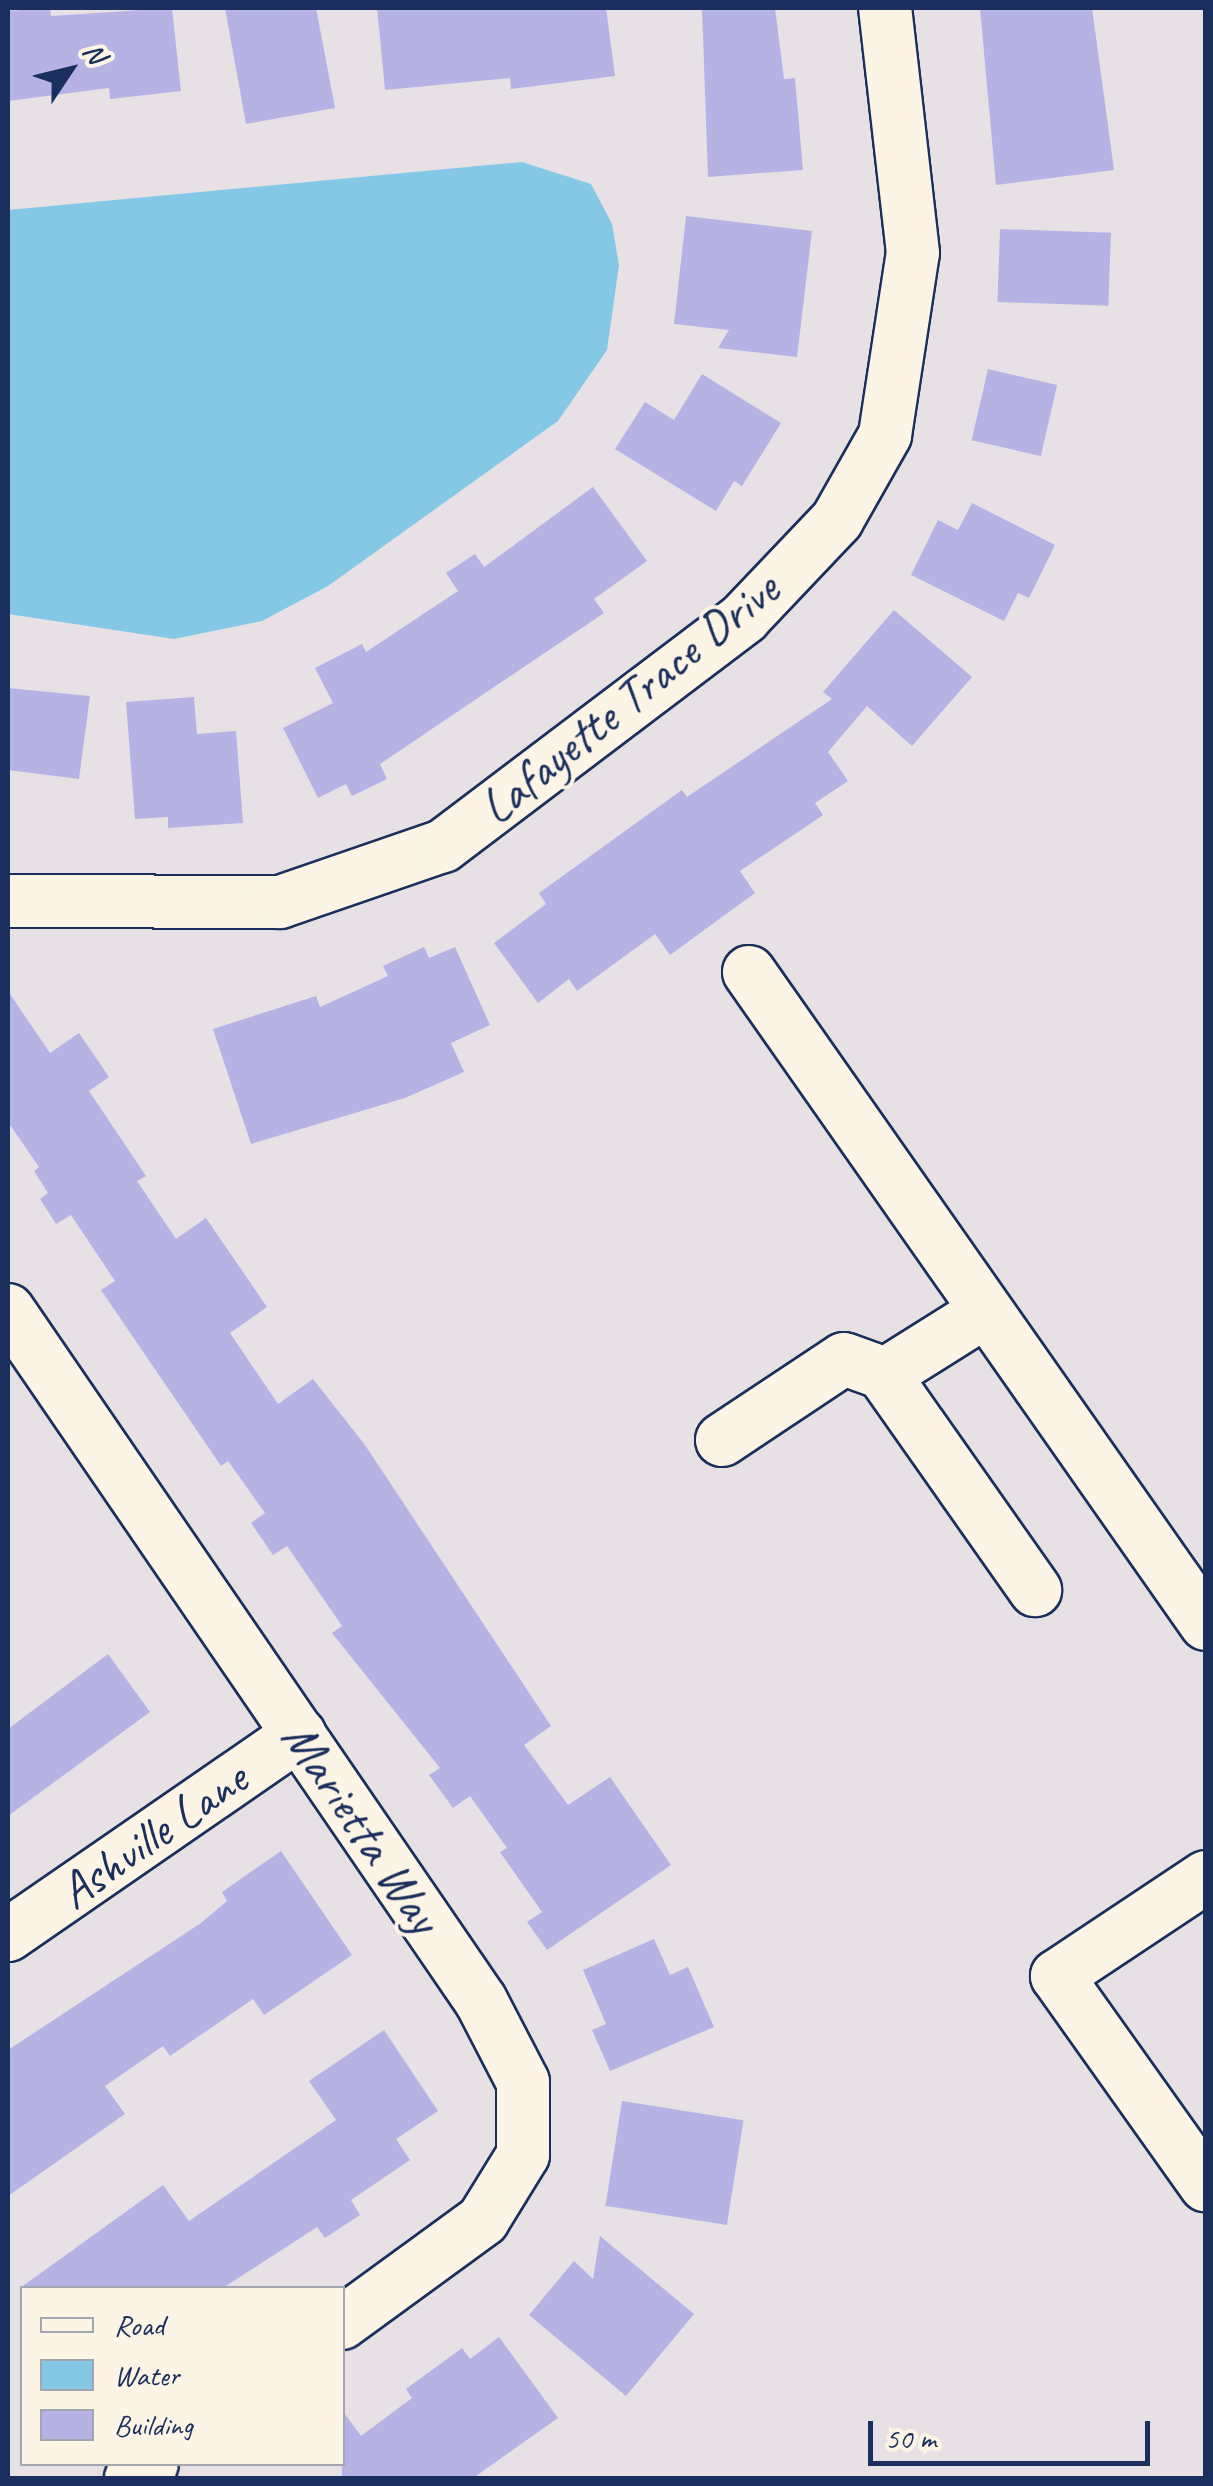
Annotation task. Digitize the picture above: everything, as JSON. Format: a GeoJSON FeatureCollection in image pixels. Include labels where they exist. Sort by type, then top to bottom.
{"type":"FeatureCollection","features":[{"type":"Feature","properties":{"kind":"street","name":"Lafayette Trace Drive"},"geometry":{"type":"LineString","coordinates":[[8,901],[280,902],[443,846],[744,618],[837,520],[885,435],[913,253],[884,8]]}},
{"type":"Feature","properties":{"kind":"street"},"geometry":{"type":"LineString","coordinates":[[749,972],[1206,1624]]}},
{"type":"Feature","properties":{"kind":"street","name":"Marietta Way"},"geometry":{"type":"LineString","coordinates":[[8,1310],[482,2001],[523,2082],[523,2155],[483,2220],[345,2321]]}},
{"type":"Feature","properties":{"kind":"street"},"geometry":{"type":"LineString","coordinates":[[886,1374],[986,1311]]}},
{"type":"Feature","properties":{"kind":"street"},"geometry":{"type":"LineString","coordinates":[[722,1440],[844,1360],[886,1374],[1036,1590]]}},
{"type":"Feature","properties":{"kind":"street","name":"Ashville Lane"},"geometry":{"type":"LineString","coordinates":[[8,1935],[299,1734]]}},
{"type":"Feature","properties":{"kind":"street"},"geometry":{"type":"LineString","coordinates":[[1206,1877],[1057,1976],[1206,2186]]}},
{"type":"Feature","properties":{"kind":"water"},"geometry":{"type":"Polygon","coordinates":[[[522,162],[591,184],[612,224],[619,265],[607,350],[558,421],[328,586],[262,621],[174,639],[8,614],[8,210],[522,162]]]}},
{"type":"Feature","properties":{"kind":"building"},"geometry":{"type":"Polygon","coordinates":[[[50,8],[51,16],[172,8],[181,91],[110,99],[109,88],[8,101],[8,11],[50,8]]]}},
{"type":"Feature","properties":{"kind":"building"},"geometry":{"type":"Polygon","coordinates":[[[225,8],[316,8],[335,108],[246,124],[225,8]]]}},
{"type":"Feature","properties":{"kind":"building"},"geometry":{"type":"Polygon","coordinates":[[[377,8],[606,8],[615,76],[511,89],[510,78],[385,90],[377,8]]]}},
{"type":"Feature","properties":{"kind":"building"},"geometry":{"type":"Polygon","coordinates":[[[702,8],[775,8],[784,79],[795,78],[803,170],[708,177],[702,8]]]}},
{"type":"Feature","properties":{"kind":"building"},"geometry":{"type":"Polygon","coordinates":[[[980,8],[1092,8],[1114,170],[996,185],[980,8]]]}},
{"type":"Feature","properties":{"kind":"building"},"geometry":{"type":"Polygon","coordinates":[[[686,216],[812,231],[797,357],[718,348],[729,330],[674,324],[686,216]]]}},
{"type":"Feature","properties":{"kind":"building"},"geometry":{"type":"Polygon","coordinates":[[[1000,229],[1111,233],[1108,306],[997,302],[1000,229]]]}},
{"type":"Feature","properties":{"kind":"building"},"geometry":{"type":"Polygon","coordinates":[[[988,369],[1057,385],[1041,456],[972,440],[988,369]]]}},
{"type":"Feature","properties":{"kind":"building"},"geometry":{"type":"Polygon","coordinates":[[[702,374],[781,423],[742,486],[734,481],[716,511],[615,449],[645,402],[674,420],[702,374]]]}},
{"type":"Feature","properties":{"kind":"building"},"geometry":{"type":"Polygon","coordinates":[[[593,487],[647,561],[594,599],[604,613],[380,764],[387,779],[352,796],[346,784],[318,798],[283,728],[333,703],[315,668],[362,644],[366,652],[458,591],[446,573],[475,554],[484,567],[593,487]]]}},
{"type":"Feature","properties":{"kind":"building"},"geometry":{"type":"Polygon","coordinates":[[[972,503],[1055,545],[1029,598],[1018,593],[1004,621],[911,575],[938,520],[958,530],[972,503]]]}},
{"type":"Feature","properties":{"kind":"building"},"geometry":{"type":"Polygon","coordinates":[[[894,610],[972,677],[912,746],[867,706],[828,752],[848,781],[815,803],[823,815],[740,871],[755,893],[670,955],[655,934],[577,991],[569,979],[538,1003],[494,943],[546,904],[539,893],[682,790],[687,797],[832,699],[823,692],[894,610]]]}},
{"type":"Feature","properties":{"kind":"building"},"geometry":{"type":"Polygon","coordinates":[[[8,688],[90,696],[79,779],[8,770],[8,688]]]}},
{"type":"Feature","properties":{"kind":"building"},"geometry":{"type":"Polygon","coordinates":[[[194,697],[197,734],[236,731],[243,823],[168,828],[168,817],[135,819],[126,702],[194,697]]]}},
{"type":"Feature","properties":{"kind":"building"},"geometry":{"type":"Polygon","coordinates":[[[424,947],[429,958],[455,947],[490,1025],[451,1043],[464,1072],[405,1098],[251,1144],[213,1029],[316,996],[320,1007],[388,976],[383,966],[424,947]]]}},
{"type":"Feature","properties":{"kind":"building"},"geometry":{"type":"Polygon","coordinates":[[[8,991],[50,1053],[79,1033],[109,1077],[89,1091],[146,1176],[137,1181],[176,1239],[206,1218],[267,1307],[230,1333],[278,1404],[313,1379],[365,1445],[551,1726],[524,1745],[568,1805],[610,1777],[671,1865],[547,1950],[527,1922],[542,1912],[500,1852],[507,1848],[470,1796],[453,1808],[429,1775],[440,1768],[332,1633],[342,1626],[287,1546],[273,1555],[251,1523],[265,1513],[228,1461],[221,1466],[101,1290],[115,1281],[71,1215],[56,1224],[40,1199],[48,1193],[34,1171],[39,1167],[8,1122],[8,991]]]}},
{"type":"Feature","properties":{"kind":"building"},"geometry":{"type":"Polygon","coordinates":[[[108,1654],[150,1712],[8,1816],[8,1729],[108,1654]]]}},
{"type":"Feature","properties":{"kind":"building"},"geometry":{"type":"Polygon","coordinates":[[[281,1851],[352,1955],[264,2015],[253,1999],[170,2056],[163,2046],[105,2086],[125,2114],[8,2196],[8,2050],[201,1923],[227,1901],[222,1892],[281,1851]]]}},
{"type":"Feature","properties":{"kind":"building"},"geometry":{"type":"Polygon","coordinates":[[[654,1939],[670,1975],[688,1967],[714,2027],[610,2071],[592,2030],[606,2024],[583,1970],[654,1939]]]}},
{"type":"Feature","properties":{"kind":"building"},"geometry":{"type":"Polygon","coordinates":[[[384,2030],[438,2111],[396,2139],[410,2160],[351,2200],[360,2215],[325,2238],[317,2227],[226,2286],[23,2286],[163,2185],[189,2221],[336,2120],[309,2081],[384,2030]]]}},
{"type":"Feature","properties":{"kind":"building"},"geometry":{"type":"Polygon","coordinates":[[[622,2101],[743,2120],[727,2225],[605,2206],[622,2101]]]}},
{"type":"Feature","properties":{"kind":"building"},"geometry":{"type":"Polygon","coordinates":[[[600,2236],[694,2314],[626,2396],[529,2315],[574,2261],[593,2279],[600,2236]]]}},
{"type":"Feature","properties":{"kind":"building"},"geometry":{"type":"Polygon","coordinates":[[[499,2337],[558,2418],[473,2478],[342,2478],[345,2414],[361,2436],[412,2398],[406,2389],[462,2348],[470,2359],[499,2337]]]}}]}
